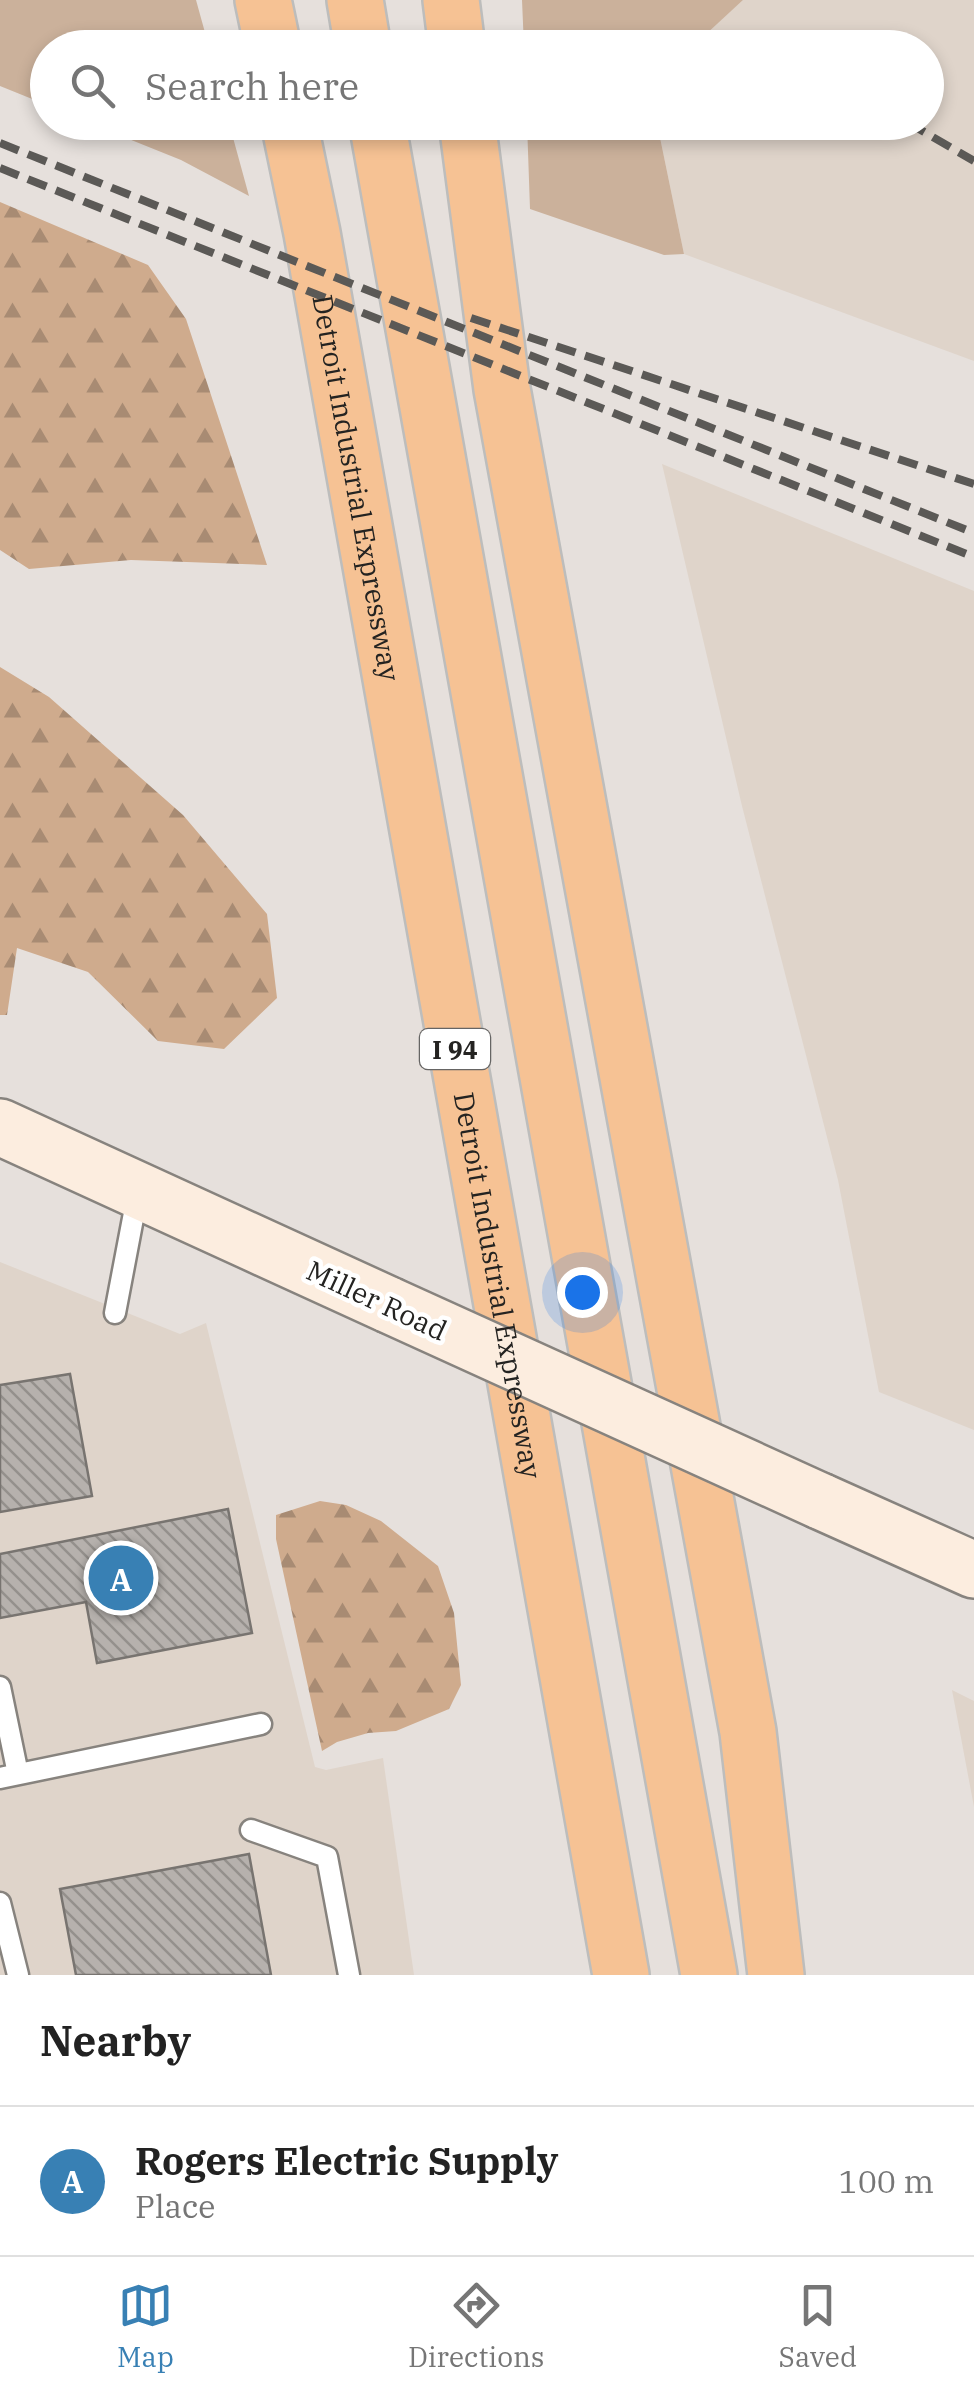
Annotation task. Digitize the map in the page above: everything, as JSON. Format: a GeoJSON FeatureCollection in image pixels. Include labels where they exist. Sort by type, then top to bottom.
{"type":"FeatureCollection","features":[{"type":"Feature","properties":{"kind":"highway"},"geometry":{"type":"LineString","coordinates":[[263,0],[269,30]]}},
{"type":"Feature","properties":{"kind":"highway"},"geometry":{"type":"LineString","coordinates":[[355,0],[361,30]]}},
{"type":"Feature","properties":{"kind":"highway"},"geometry":{"type":"LineString","coordinates":[[450,0],[454,30]]}},
{"type":"Feature","properties":{"kind":"highway"},"geometry":{"type":"LineString","coordinates":[[481,0],[482,30]]}},
{"type":"Feature","properties":{"kind":"highway","name":"Detroit Industrial Expressway"},"geometry":{"type":"LineString","coordinates":[[292,140],[312,232],[620,1975]]}},
{"type":"Feature","properties":{"kind":"highway"},"geometry":{"type":"LineString","coordinates":[[380,140],[709,1975]]}},
{"type":"Feature","properties":{"kind":"highway"},"geometry":{"type":"LineString","coordinates":[[468,140],[506,408],[748,1732],[776,1975]]}},
{"type":"Feature","properties":{"kind":"highway"},"geometry":{"type":"LineString","coordinates":[[486,140],[491,306]]}},
{"type":"Feature","properties":{"kind":"main road","name":"Miller Road"},"geometry":{"type":"LineString","coordinates":[[0,1128],[974,1570]]}},
{"type":"Feature","properties":{"kind":"lane"},"geometry":{"type":"LineString","coordinates":[[114,1313],[138,1191]]}},
{"type":"Feature","properties":{"kind":"lane"},"geometry":{"type":"LineString","coordinates":[[0,1686],[9,1776],[262,1724]]}},
{"type":"Feature","properties":{"kind":"lane"},"geometry":{"type":"LineString","coordinates":[[251,1830],[327,1858],[350,1975]]}},
{"type":"Feature","properties":{"kind":"lane"},"geometry":{"type":"LineString","coordinates":[[0,1903],[18,1975]]}},
{"type":"Feature","properties":{"kind":"shaded area"},"geometry":{"type":"Polygon","coordinates":[[[0,0],[196,0],[204,30],[30,30],[30,98],[0,86],[0,0]]]}},
{"type":"Feature","properties":{"kind":"shaded area"},"geometry":{"type":"Polygon","coordinates":[[[522,0],[743,0],[710,30],[523,30],[522,0]]]}},
{"type":"Feature","properties":{"kind":"shaded area"},"geometry":{"type":"Polygon","coordinates":[[[743,0],[974,0],[974,361],[684,254],[661,140],[944,140],[944,30],[710,30],[743,0]]]}},
{"type":"Feature","properties":{"kind":"shaded area"},"geometry":{"type":"Polygon","coordinates":[[[131,140],[234,140],[249,196],[181,160],[131,140]]]}},
{"type":"Feature","properties":{"kind":"shaded area"},"geometry":{"type":"Polygon","coordinates":[[[528,140],[661,140],[684,254],[664,255],[530,209],[528,140]]]}},
{"type":"Feature","properties":{"kind":"shaded area"},"geometry":{"type":"Polygon","coordinates":[[[662,464],[974,591],[974,1430],[879,1392],[838,1180],[742,806],[662,464]]]}},
{"type":"Feature","properties":{"kind":"shaded area"},"geometry":{"type":"Polygon","coordinates":[[[0,1262],[180,1334],[206,1323],[315,1767],[326,1770],[383,1758],[414,1975],[0,1975],[0,1262]]]}},
{"type":"Feature","properties":{"kind":"shaded area"},"geometry":{"type":"Polygon","coordinates":[[[952,1690],[974,1701],[974,1807],[952,1690]]]}},
{"type":"Feature","properties":{"kind":"green space"},"geometry":{"type":"Polygon","coordinates":[[[0,202],[148,265],[186,319],[267,565],[131,560],[29,569],[0,550],[0,202]]]}},
{"type":"Feature","properties":{"kind":"green space"},"geometry":{"type":"Polygon","coordinates":[[[0,667],[49,697],[183,815],[267,914],[277,998],[224,1049],[158,1041],[88,972],[17,948],[7,1015],[0,1015],[0,667]]]}},
{"type":"Feature","properties":{"kind":"green space"},"geometry":{"type":"Polygon","coordinates":[[[320,1501],[346,1505],[381,1521],[438,1566],[454,1613],[461,1685],[449,1709],[396,1731],[368,1733],[322,1751],[276,1539],[276,1515],[320,1501]]]}},
{"type":"Feature","properties":{"kind":"building"},"geometry":{"type":"Polygon","coordinates":[[[70,1374],[92,1496],[0,1512],[0,1385],[70,1374]]]}},
{"type":"Feature","properties":{"kind":"building"},"geometry":{"type":"Polygon","coordinates":[[[228,1509],[252,1633],[97,1663],[86,1602],[0,1618],[0,1554],[228,1509]]]}},
{"type":"Feature","properties":{"kind":"building"},"geometry":{"type":"Polygon","coordinates":[[[249,1854],[271,1975],[76,1975],[60,1889],[249,1854]]]}},
{"type":"Feature","properties":{"kind":"railway"},"geometry":{"type":"LineString","coordinates":[[938,140],[974,161]]}},
{"type":"Feature","properties":{"kind":"railway"},"geometry":{"type":"LineString","coordinates":[[0,143],[974,533]]}},
{"type":"Feature","properties":{"kind":"railway"},"geometry":{"type":"LineString","coordinates":[[0,168],[974,557]]}},
{"type":"Feature","properties":{"kind":"railway"},"geometry":{"type":"LineString","coordinates":[[471,318],[974,484]]}},
{"type":"Feature","properties":{"kind":"place","name":"Rogers Electric Supply"},"geometry":{"type":"Point","coordinates":[121,1578]}}]}
